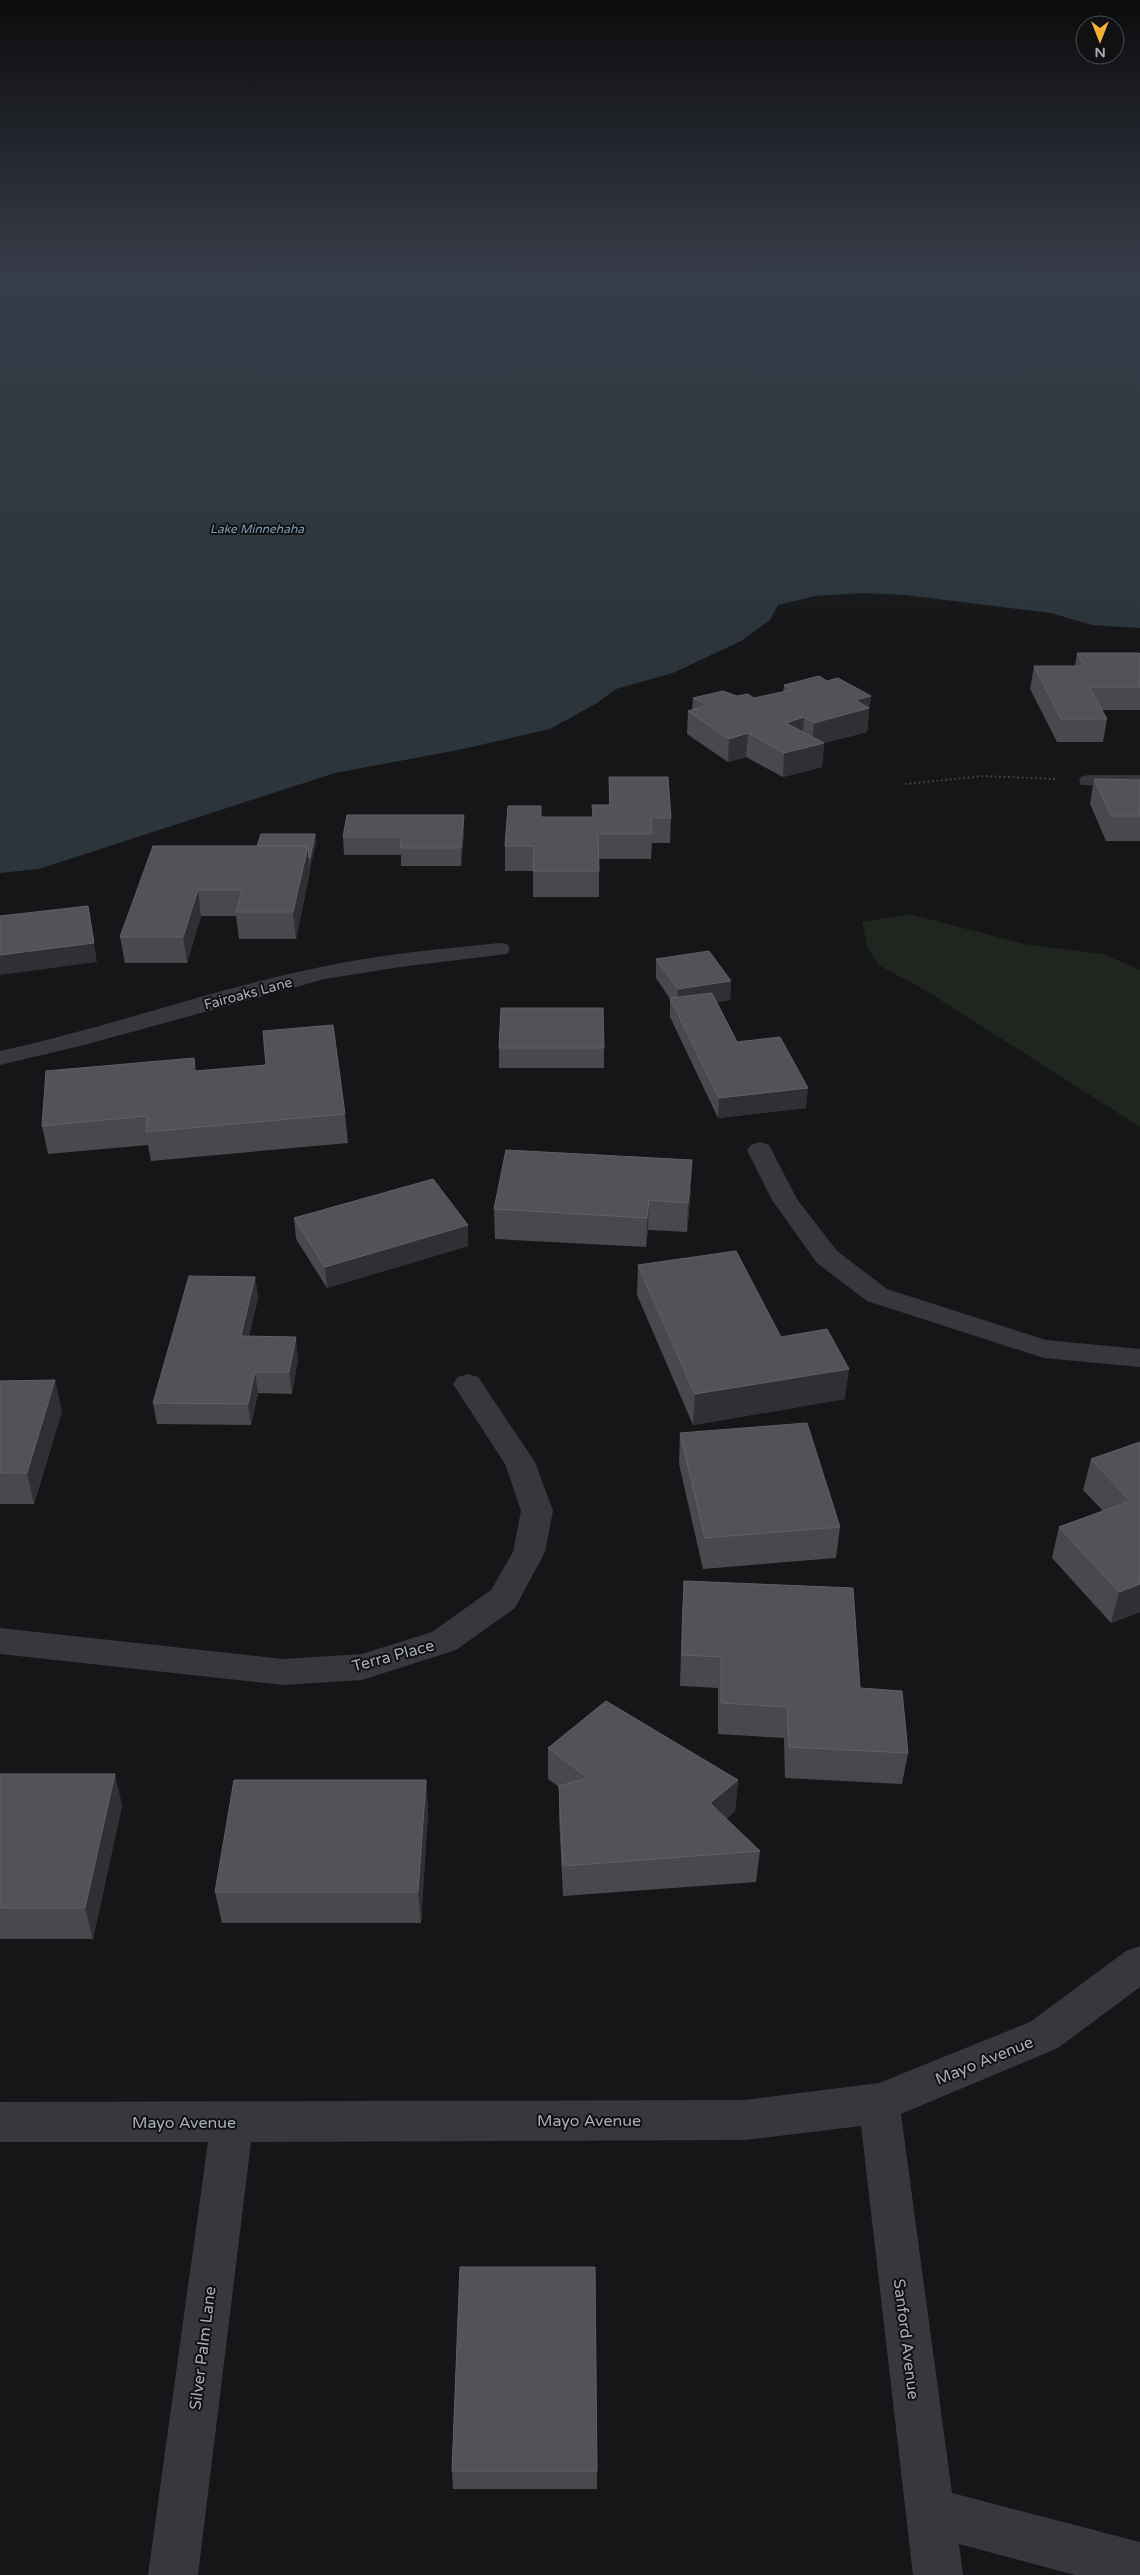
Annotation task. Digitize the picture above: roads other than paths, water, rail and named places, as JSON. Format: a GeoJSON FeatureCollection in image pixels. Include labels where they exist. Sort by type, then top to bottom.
{"type":"FeatureCollection","features":[{"type":"Feature","properties":{"kind":"street"},"geometry":{"type":"LineString","coordinates":[[1088,781],[1140,781]]}},
{"type":"Feature","properties":{"kind":"street","name":"Fairoaks Lane"},"geometry":{"type":"LineString","coordinates":[[0,1058],[46,1049],[302,978],[399,960],[499,948]]}},
{"type":"Feature","properties":{"kind":"street"},"geometry":{"type":"LineString","coordinates":[[760,1150],[785,1200],[827,1257],[877,1295],[1044,1349],[1140,1358]]}},
{"type":"Feature","properties":{"kind":"street","name":"Terra Place"},"geometry":{"type":"LineString","coordinates":[[0,1641],[284,1672],[362,1667],[444,1642],[503,1599],[529,1552],[537,1511],[520,1462],[468,1384]]}},
{"type":"Feature","properties":{"kind":"street","name":"Mayo Avenue"},"geometry":{"type":"LineString","coordinates":[[0,2122],[745,2120],[879,2103],[1044,2035],[1140,1964]]}},
{"type":"Feature","properties":{"kind":"street","name":"Sanford Avenue"},"geometry":{"type":"LineString","coordinates":[[879,2103],[886,2179],[938,2575]]}},
{"type":"Feature","properties":{"kind":"street","name":"Silver Palm Lane"},"geometry":{"type":"LineString","coordinates":[[173,2575],[232,2122]]}},
{"type":"Feature","properties":{"kind":"street"},"geometry":{"type":"LineString","coordinates":[[930,2512],[1140,2567]]}},
{"type":"Feature","properties":{"kind":"water","name":"Lake Minnehaha"},"geometry":{"type":"Polygon","coordinates":[[[0,393],[1140,393],[1140,628],[1092,625],[1051,613],[905,595],[863,593],[815,596],[778,605],[770,620],[741,641],[673,673],[616,689],[597,703],[550,729],[458,750],[335,773],[39,869],[0,873],[0,393]]]}}]}
